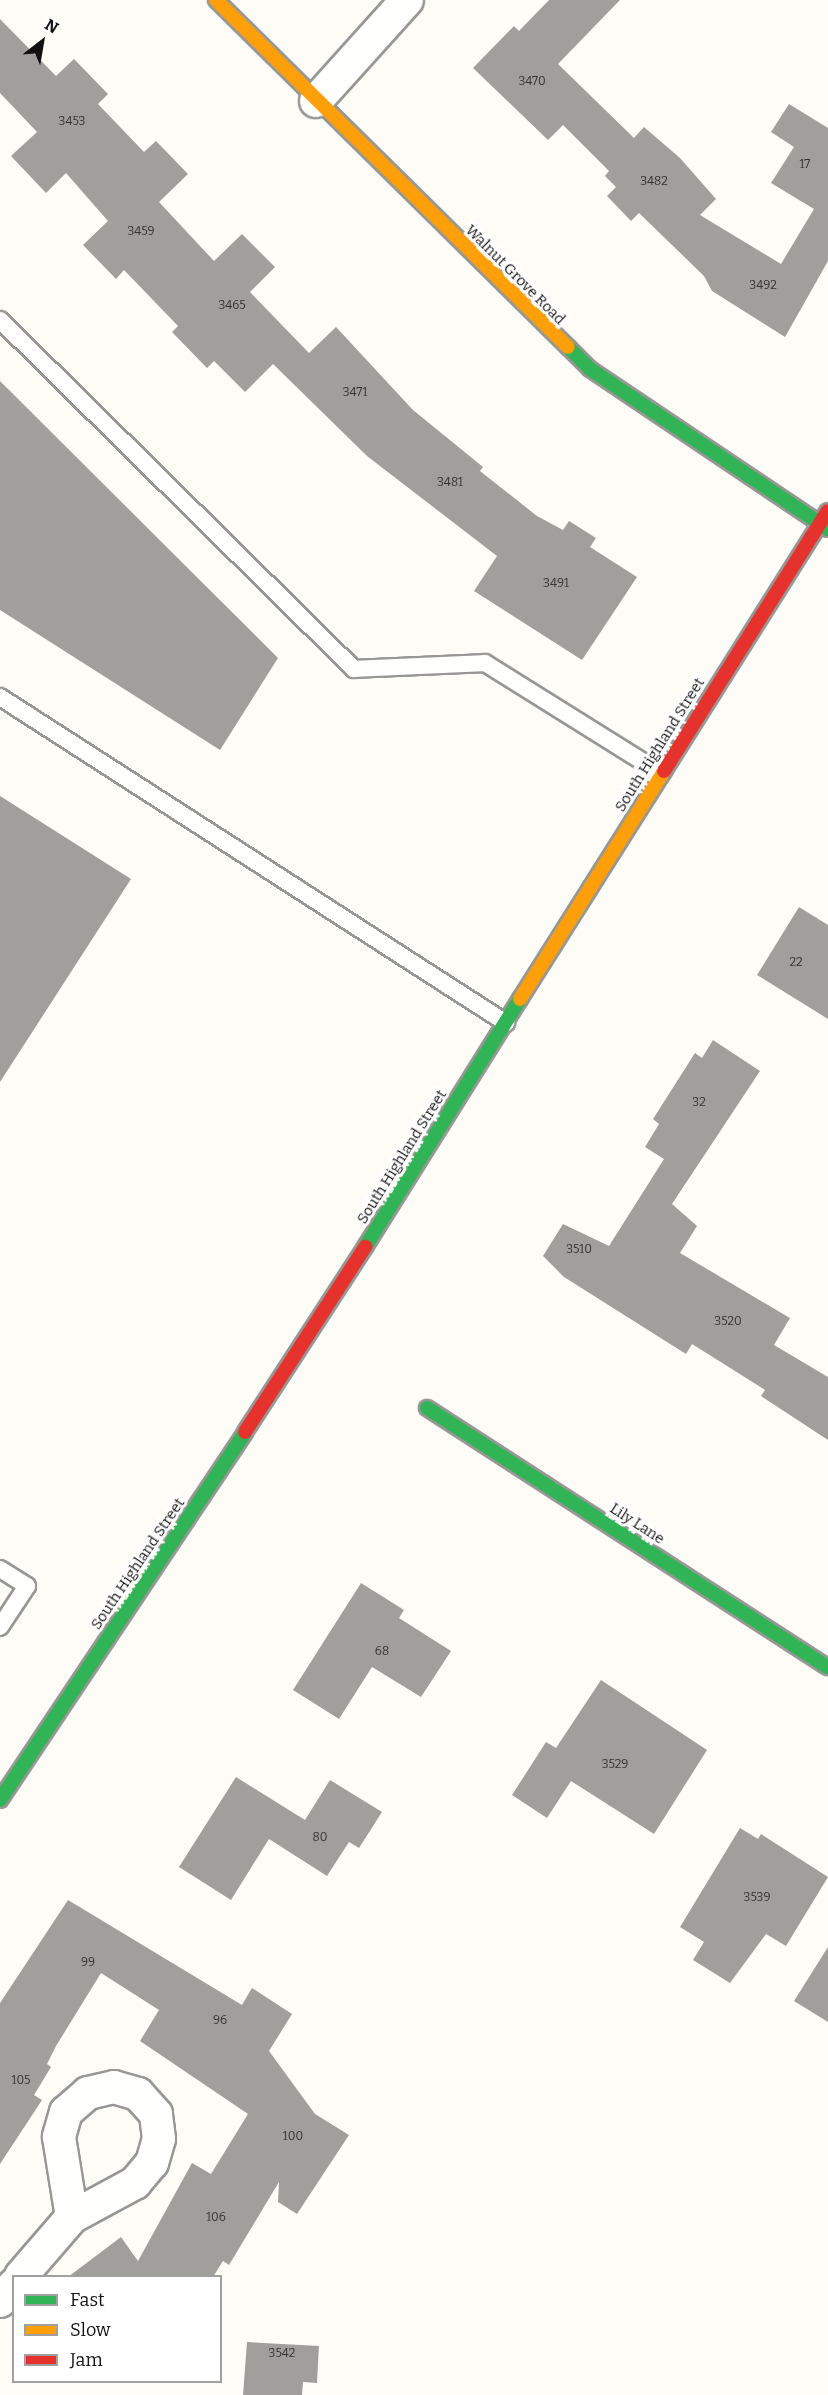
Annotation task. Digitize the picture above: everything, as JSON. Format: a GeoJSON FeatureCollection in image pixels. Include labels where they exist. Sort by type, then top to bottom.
{"type":"FeatureCollection","features":[{"type":"Feature","properties":{"kind":"main road","name":"Walnut Grove Road"},"geometry":{"type":"LineString","coordinates":[[216,0],[590,369],[824,526]]}},
{"type":"Feature","properties":{"kind":"main road","name":"South Highland Street"},"geometry":{"type":"LineString","coordinates":[[0,1800],[304,1343],[661,774],[824,526],[828,511]]}},
{"type":"Feature","properties":{"kind":"main road","name":"Lily Lane"},"geometry":{"type":"LineString","coordinates":[[427,1408],[828,1667]]}},
{"type":"Feature","properties":{"kind":"street"},"geometry":{"type":"LineString","coordinates":[[316,101],[407,0]]}},
{"type":"Feature","properties":{"kind":"street"},"geometry":{"type":"LineString","coordinates":[[23,2275],[72,2217]]}},
{"type":"Feature","properties":{"kind":"street"},"geometry":{"type":"LineString","coordinates":[[0,2301],[12,2287]]}},
{"type":"Feature","properties":{"kind":"lane"},"geometry":{"type":"LineString","coordinates":[[0,320],[354,669],[485,663],[661,774]]}},
{"type":"Feature","properties":{"kind":"lane"},"geometry":{"type":"LineString","coordinates":[[0,697],[506,1023]]}},
{"type":"Feature","properties":{"kind":"lane"},"geometry":{"type":"LineString","coordinates":[[0,1569],[27,1586],[0,1627]]}},
{"type":"Feature","properties":{"kind":"building"},"geometry":{"type":"Polygon","coordinates":[[[549,0],[620,0],[558,64],[634,138],[644,127],[680,158],[716,199],[700,215],[781,264],[814,209],[771,183],[794,147],[771,132],[789,104],[828,128],[828,261],[785,337],[712,291],[704,276],[639,213],[631,221],[607,196],[616,187],[605,176],[609,171],[563,125],[548,140],[473,68],[514,26],[519,31],[549,0]]]}},
{"type":"Feature","properties":{"kind":"building"},"geometry":{"type":"Polygon","coordinates":[[[0,19],[56,76],[74,59],[108,94],[98,104],[144,152],[156,141],[188,174],[159,202],[214,261],[242,234],[275,267],[250,292],[309,353],[336,327],[413,410],[483,467],[480,471],[537,516],[563,530],[569,521],[596,538],[590,547],[637,577],[582,660],[474,591],[497,556],[367,456],[273,364],[245,392],[214,361],[207,368],[172,332],[178,326],[124,270],[116,279],[83,245],[108,221],[66,173],[46,193],[11,156],[37,132],[0,93],[0,19]]]}},
{"type":"Feature","properties":{"kind":"building"},"geometry":{"type":"Polygon","coordinates":[[[0,381],[278,658],[220,750],[0,610],[0,381]]]}},
{"type":"Feature","properties":{"kind":"building"},"geometry":{"type":"Polygon","coordinates":[[[0,796],[131,879],[0,1082],[0,796]]]}},
{"type":"Feature","properties":{"kind":"building"},"geometry":{"type":"Polygon","coordinates":[[[799,907],[828,925],[828,1019],[757,975],[799,907]]]}},
{"type":"Feature","properties":{"kind":"building"},"geometry":{"type":"Polygon","coordinates":[[[713,1040],[760,1071],[672,1204],[697,1226],[680,1253],[790,1318],[774,1345],[828,1377],[828,1440],[761,1396],[765,1390],[692,1344],[686,1354],[564,1277],[543,1256],[563,1224],[609,1246],[664,1159],[645,1147],[659,1124],[653,1119],[695,1053],[702,1058],[713,1040]]]}},
{"type":"Feature","properties":{"kind":"building"},"geometry":{"type":"Polygon","coordinates":[[[361,1583],[404,1610],[399,1618],[451,1651],[421,1697],[372,1667],[339,1719],[293,1690],[361,1583]]]}},
{"type":"Feature","properties":{"kind":"building"},"geometry":{"type":"Polygon","coordinates":[[[601,1680],[707,1750],[654,1834],[571,1781],[547,1818],[512,1795],[546,1742],[556,1748],[601,1680]]]}},
{"type":"Feature","properties":{"kind":"building"},"geometry":{"type":"Polygon","coordinates":[[[236,1777],[305,1820],[330,1780],[382,1812],[359,1848],[349,1842],[327,1876],[269,1839],[231,1900],[179,1867],[236,1777]]]}},
{"type":"Feature","properties":{"kind":"building"},"geometry":{"type":"Polygon","coordinates":[[[740,1828],[758,1839],[761,1834],[828,1877],[786,1946],[766,1934],[730,1983],[693,1960],[704,1942],[680,1927],[740,1828]]]}},
{"type":"Feature","properties":{"kind":"building"},"geometry":{"type":"Polygon","coordinates":[[[68,1900],[242,2005],[252,1988],[292,2014],[269,2051],[315,2114],[349,2135],[297,2214],[278,2202],[279,2182],[229,2265],[223,2261],[214,2275],[71,2275],[121,2237],[138,2261],[192,2163],[211,2174],[248,2114],[140,2041],[159,2010],[101,1973],[47,2064],[51,2067],[34,2095],[42,2100],[0,2164],[0,2003],[68,1900]]]}},
{"type":"Feature","properties":{"kind":"building"},"geometry":{"type":"Polygon","coordinates":[[[828,1947],[828,2022],[794,2001],[828,1947]]]}},
{"type":"Feature","properties":{"kind":"building"},"geometry":{"type":"Polygon","coordinates":[[[247,2342],[319,2346],[317,2383],[303,2382],[302,2395],[243,2395],[247,2342]]]}},
{"type":"Feature","properties":{"kind":"traffic: fast"},"geometry":{"type":"LineString","coordinates":[[568,347],[590,369],[828,529]]}},
{"type":"Feature","properties":{"kind":"traffic: fast"},"geometry":{"type":"LineString","coordinates":[[365,1247],[520,999]]}},
{"type":"Feature","properties":{"kind":"traffic: fast"},"geometry":{"type":"LineString","coordinates":[[427,1408],[828,1667]]}},
{"type":"Feature","properties":{"kind":"traffic: fast"},"geometry":{"type":"LineString","coordinates":[[0,1800],[245,1432]]}},
{"type":"Feature","properties":{"kind":"traffic: slow"},"geometry":{"type":"LineString","coordinates":[[216,0],[568,347]]}},
{"type":"Feature","properties":{"kind":"traffic: slow"},"geometry":{"type":"LineString","coordinates":[[520,999],[664,771]]}},
{"type":"Feature","properties":{"kind":"traffic: jam"},"geometry":{"type":"LineString","coordinates":[[664,771],[828,511]]}},
{"type":"Feature","properties":{"kind":"traffic: jam"},"geometry":{"type":"LineString","coordinates":[[245,1432],[365,1247]]}}]}
